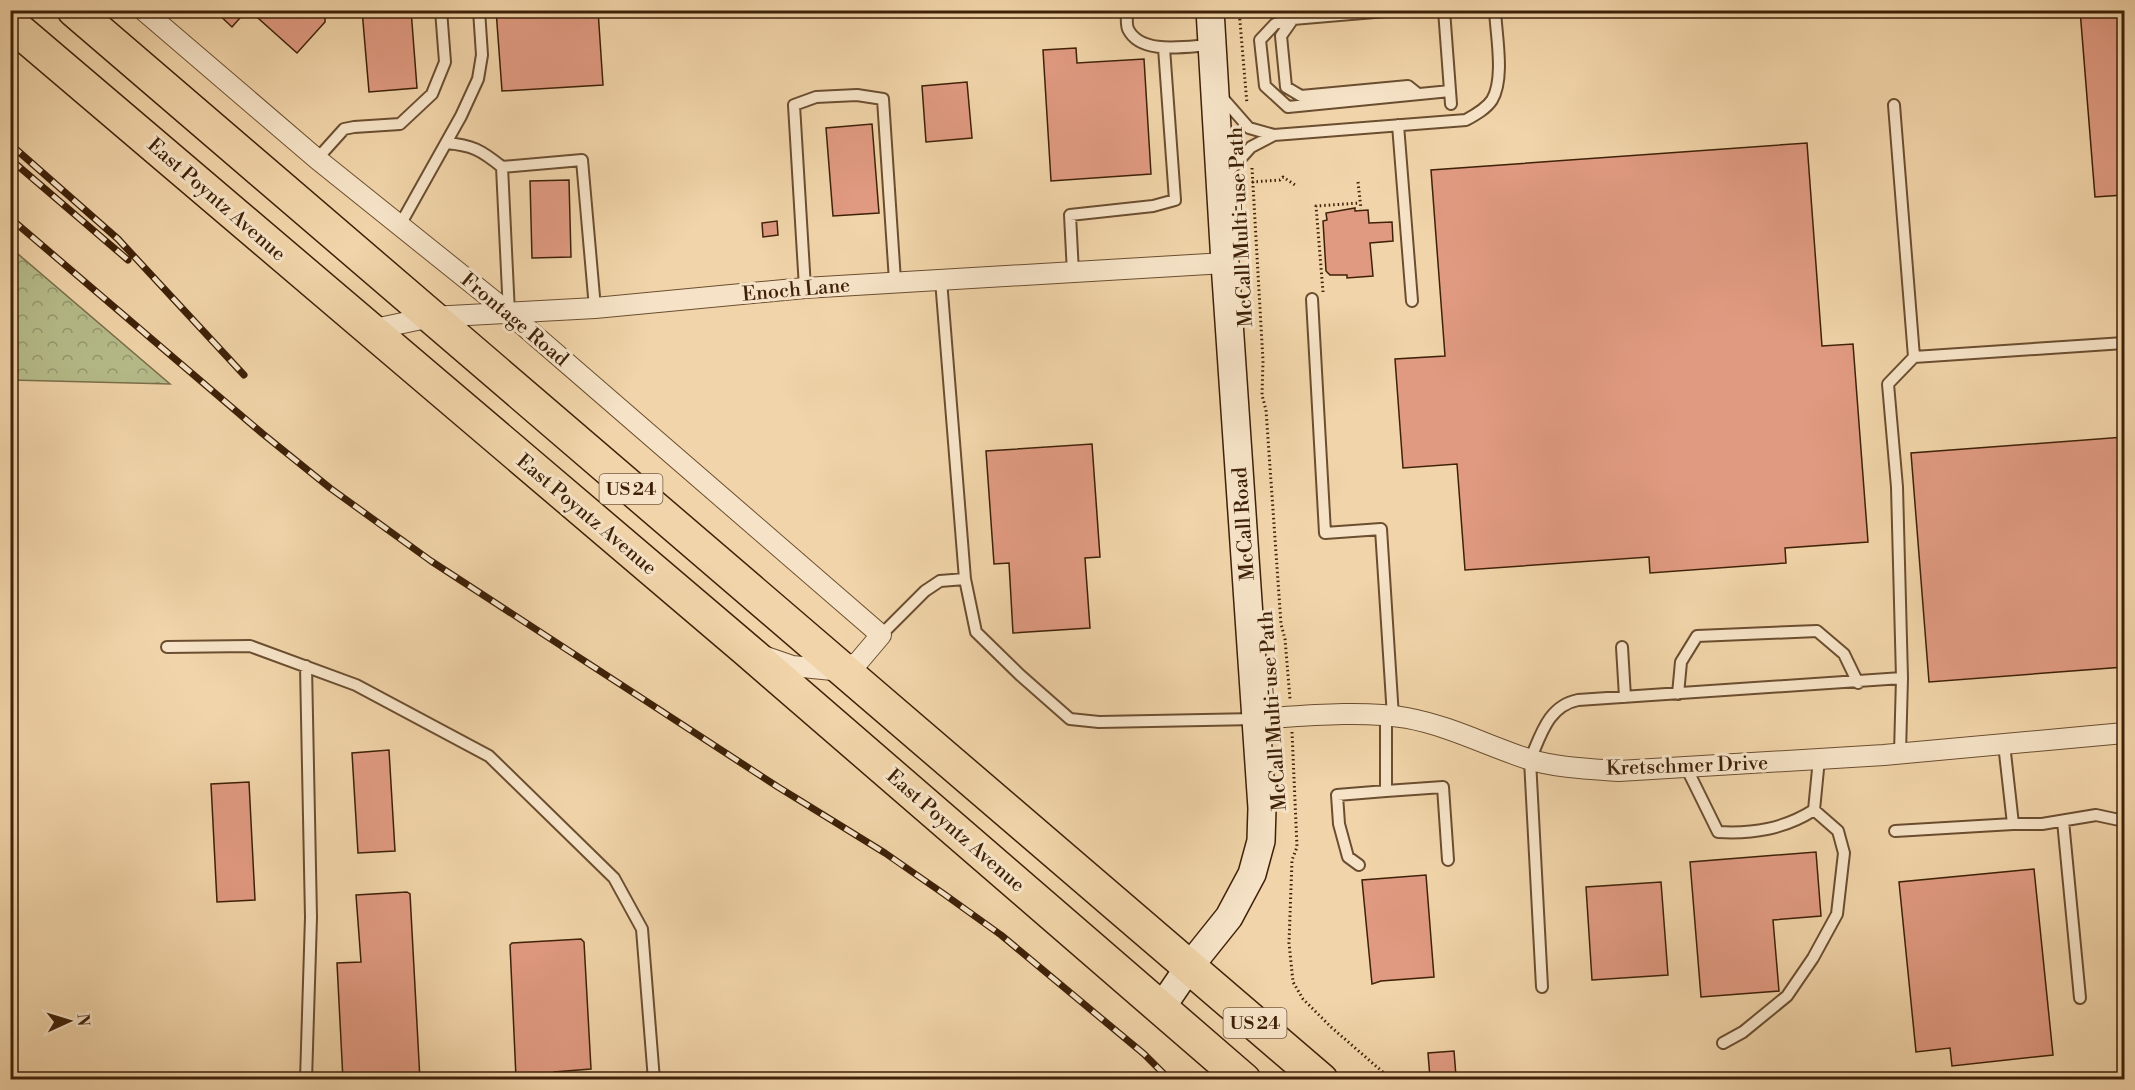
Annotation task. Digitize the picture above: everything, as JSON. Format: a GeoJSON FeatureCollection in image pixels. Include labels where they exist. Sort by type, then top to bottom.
{"type":"FeatureCollection","features":[{"type":"Feature","properties":{"kind":"highway","name":"US 24"},"geometry":{"type":"LineString","coordinates":[[74,10],[1321,1080]]}},
{"type":"Feature","properties":{"kind":"highway","name":"East Poyntz Avenue"},"geometry":{"type":"LineString","coordinates":[[10,23],[748,651],[1161,1008]]}},
{"type":"Feature","properties":{"kind":"highway","name":"US 24"},"geometry":{"type":"LineString","coordinates":[[1161,1008],[1244,1080]]}},
{"type":"Feature","properties":{"kind":"main road","name":"McCall Road"},"geometry":{"type":"LineString","coordinates":[[1161,1008],[1189,967],[1229,917],[1252,874],[1261,841],[1262,808],[1257,719],[1210,10]]}},
{"type":"Feature","properties":{"kind":"street","name":"Frontage Road"},"geometry":{"type":"LineString","coordinates":[[143,10],[317,159],[509,313],[881,635]]}},
{"type":"Feature","properties":{"kind":"street","name":"Enoch Lane"},"geometry":{"type":"LineString","coordinates":[[370,330],[431,317],[595,308],[805,288],[1225,263]]}},
{"type":"Feature","properties":{"kind":"street"},"geometry":{"type":"LineString","coordinates":[[748,651],[792,666],[843,671],[859,661],[881,635]]}},
{"type":"Feature","properties":{"kind":"street","name":"Kretschmer Drive"},"geometry":{"type":"LineString","coordinates":[[1257,719],[1390,716],[1438,726],[1530,760],[1619,771],[1900,753],[2124,733]]}},
{"type":"Feature","properties":{"kind":"lane"},"geometry":{"type":"LineString","coordinates":[[317,159],[344,129],[400,124],[432,94],[445,62],[441,10]]}},
{"type":"Feature","properties":{"kind":"lane"},"geometry":{"type":"LineString","coordinates":[[399,225],[461,116],[478,79],[482,55],[479,10]]}},
{"type":"Feature","properties":{"kind":"lane"},"geometry":{"type":"LineString","coordinates":[[1127,10],[1128,29],[1140,42],[1164,48],[1212,45]]}},
{"type":"Feature","properties":{"kind":"lane"},"geometry":{"type":"LineString","coordinates":[[1398,10],[1293,19],[1275,24],[1260,40],[1265,87],[1288,107],[1450,91]]}},
{"type":"Feature","properties":{"kind":"lane"},"geometry":{"type":"LineString","coordinates":[[1444,10],[1451,104]]}},
{"type":"Feature","properties":{"kind":"lane"},"geometry":{"type":"LineString","coordinates":[[1214,89],[1249,128],[1274,135],[1466,120],[1491,102],[1496,90],[1498,77],[1495,10]]}},
{"type":"Feature","properties":{"kind":"lane"},"geometry":{"type":"LineString","coordinates":[[1293,19],[1281,36],[1286,87],[1300,96],[1408,86],[1418,94]]}},
{"type":"Feature","properties":{"kind":"lane"},"geometry":{"type":"LineString","coordinates":[[1073,273],[1070,215],[1153,206],[1174,200],[1164,48]]}},
{"type":"Feature","properties":{"kind":"lane"},"geometry":{"type":"LineString","coordinates":[[805,288],[794,105],[816,97],[857,95],[883,99],[895,282]]}},
{"type":"Feature","properties":{"kind":"lane"},"geometry":{"type":"LineString","coordinates":[[1893,105],[1914,357]]}},
{"type":"Feature","properties":{"kind":"lane"},"geometry":{"type":"LineString","coordinates":[[1398,125],[1412,301]]}},
{"type":"Feature","properties":{"kind":"lane"},"geometry":{"type":"LineString","coordinates":[[1220,183],[1251,147],[1274,135]]}},
{"type":"Feature","properties":{"kind":"lane"},"geometry":{"type":"LineString","coordinates":[[446,143],[468,145],[484,152],[502,167],[582,160],[595,308]]}},
{"type":"Feature","properties":{"kind":"lane"},"geometry":{"type":"LineString","coordinates":[[502,167],[509,313]]}},
{"type":"Feature","properties":{"kind":"lane"},"geometry":{"type":"LineString","coordinates":[[941,280],[965,579],[976,632],[1070,719],[1099,722],[1257,719]]}},
{"type":"Feature","properties":{"kind":"lane"},"geometry":{"type":"LineString","coordinates":[[1318,298],[1325,533],[1381,529],[1390,716],[1386,791]]}},
{"type":"Feature","properties":{"kind":"lane"},"geometry":{"type":"LineString","coordinates":[[1900,753],[1902,678],[1897,487],[1888,384],[1914,357],[2124,343]]}},
{"type":"Feature","properties":{"kind":"lane"},"geometry":{"type":"LineString","coordinates":[[881,635],[925,591],[940,581],[965,579]]}},
{"type":"Feature","properties":{"kind":"lane"},"geometry":{"type":"LineString","coordinates":[[1678,694],[1682,662],[1697,636],[1817,631],[1844,654],[1858,683]]}},
{"type":"Feature","properties":{"kind":"lane"},"geometry":{"type":"LineString","coordinates":[[167,647],[250,646],[356,685],[489,756],[614,878],[642,929],[654,1080]]}},
{"type":"Feature","properties":{"kind":"lane"},"geometry":{"type":"LineString","coordinates":[[1622,647],[1625,697]]}},
{"type":"Feature","properties":{"kind":"lane"},"geometry":{"type":"LineString","coordinates":[[306,666],[312,917],[306,1080]]}},
{"type":"Feature","properties":{"kind":"lane"},"geometry":{"type":"LineString","coordinates":[[1542,987],[1530,760],[1543,729],[1557,708],[1578,700],[1858,683],[1902,678]]}},
{"type":"Feature","properties":{"kind":"lane"},"geometry":{"type":"LineString","coordinates":[[2004,744],[2013,824]]}},
{"type":"Feature","properties":{"kind":"lane"},"geometry":{"type":"LineString","coordinates":[[1814,810],[1819,759]]}},
{"type":"Feature","properties":{"kind":"lane"},"geometry":{"type":"LineString","coordinates":[[1686,767],[1718,832],[1738,833],[1774,829],[1796,821],[1814,810]]}},
{"type":"Feature","properties":{"kind":"lane"},"geometry":{"type":"LineString","coordinates":[[1359,865],[1348,857],[1339,824],[1337,795],[1443,788],[1448,860]]}},
{"type":"Feature","properties":{"kind":"lane"},"geometry":{"type":"LineString","coordinates":[[1723,1043],[1743,1032],[1786,996],[1813,958],[1837,914],[1844,853],[1838,831],[1814,810]]}},
{"type":"Feature","properties":{"kind":"lane"},"geometry":{"type":"LineString","coordinates":[[1895,831],[2042,824],[2096,815],[2124,821]]}},
{"type":"Feature","properties":{"kind":"lane"},"geometry":{"type":"LineString","coordinates":[[2063,821],[2080,998]]}},
{"type":"Feature","properties":{"kind":"path","name":"McCall Multi-use Path"},"geometry":{"type":"LineString","coordinates":[[1239,10],[1249,128]]}},
{"type":"Feature","properties":{"kind":"path","name":"McCall Multi-use Path"},"geometry":{"type":"LineString","coordinates":[[1251,147],[1263,361],[1262,395],[1266,410],[1281,624],[1285,639],[1295,758],[1294,802],[1297,847],[1292,860],[1289,944],[1293,982],[1303,999],[1331,1027],[1392,1080]]}},
{"type":"Feature","properties":{"kind":"path"},"geometry":{"type":"LineString","coordinates":[[1252,182],[1280,180],[1283,177],[1295,185]]}},
{"type":"Feature","properties":{"kind":"path"},"geometry":{"type":"LineString","coordinates":[[1358,182],[1361,209]]}},
{"type":"Feature","properties":{"kind":"path"},"geometry":{"type":"LineString","coordinates":[[1318,298],[1316,207],[1360,203]]}},
{"type":"Feature","properties":{"kind":"green space"},"geometry":{"type":"Polygon","coordinates":[[[11,248],[170,384],[11,380],[11,248]]]}},
{"type":"Feature","properties":{"kind":"building"},"geometry":{"type":"Polygon","coordinates":[[[214,10],[247,10],[232,27],[214,10]]]}},
{"type":"Feature","properties":{"kind":"building"},"geometry":{"type":"Polygon","coordinates":[[[249,10],[325,10],[325,22],[297,53],[249,10]]]}},
{"type":"Feature","properties":{"kind":"building"},"geometry":{"type":"Polygon","coordinates":[[[362,10],[411,10],[417,88],[369,92],[362,10]]]}},
{"type":"Feature","properties":{"kind":"building"},"geometry":{"type":"Polygon","coordinates":[[[496,10],[598,10],[603,85],[502,91],[496,10]]]}},
{"type":"Feature","properties":{"kind":"building"},"geometry":{"type":"Polygon","coordinates":[[[2080,10],[2124,10],[2124,195],[2095,197],[2080,10]]]}},
{"type":"Feature","properties":{"kind":"building"},"geometry":{"type":"Polygon","coordinates":[[[1076,48],[1077,63],[1144,59],[1151,174],[1051,181],[1043,50],[1076,48]]]}},
{"type":"Feature","properties":{"kind":"building"},"geometry":{"type":"Polygon","coordinates":[[[967,82],[972,138],[926,142],[922,86],[967,82]]]}},
{"type":"Feature","properties":{"kind":"building"},"geometry":{"type":"Polygon","coordinates":[[[872,124],[879,213],[833,216],[826,128],[872,124]]]}},
{"type":"Feature","properties":{"kind":"building"},"geometry":{"type":"Polygon","coordinates":[[[1807,143],[1822,346],[1853,344],[1868,542],[1785,548],[1786,563],[1650,573],[1649,557],[1465,570],[1457,464],[1403,468],[1395,359],[1445,356],[1431,170],[1807,143]]]}},
{"type":"Feature","properties":{"kind":"building"},"geometry":{"type":"Polygon","coordinates":[[[569,180],[571,257],[532,258],[530,181],[569,180]]]}},
{"type":"Feature","properties":{"kind":"building"},"geometry":{"type":"Polygon","coordinates":[[[1355,208],[1355,211],[1368,210],[1369,223],[1392,222],[1393,241],[1370,243],[1373,276],[1347,278],[1347,275],[1330,275],[1326,271],[1323,221],[1327,220],[1326,213],[1355,208]]]}},
{"type":"Feature","properties":{"kind":"building"},"geometry":{"type":"Polygon","coordinates":[[[777,221],[778,235],[763,237],[762,223],[777,221]]]}},
{"type":"Feature","properties":{"kind":"building"},"geometry":{"type":"Polygon","coordinates":[[[2124,437],[2124,667],[1929,682],[1911,453],[2124,437]]]}},
{"type":"Feature","properties":{"kind":"building"},"geometry":{"type":"Polygon","coordinates":[[[1092,444],[1100,557],[1085,558],[1090,628],[1013,633],[1009,563],[994,564],[986,451],[1092,444]]]}},
{"type":"Feature","properties":{"kind":"building"},"geometry":{"type":"Polygon","coordinates":[[[389,750],[395,851],[358,853],[352,753],[389,750]]]}},
{"type":"Feature","properties":{"kind":"building"},"geometry":{"type":"Polygon","coordinates":[[[249,782],[255,900],[217,902],[211,784],[249,782]]]}},
{"type":"Feature","properties":{"kind":"building"},"geometry":{"type":"Polygon","coordinates":[[[1816,852],[1821,916],[1773,920],[1779,991],[1701,997],[1690,862],[1816,852]]]}},
{"type":"Feature","properties":{"kind":"building"},"geometry":{"type":"Polygon","coordinates":[[[2034,869],[2053,1055],[1952,1066],[1950,1048],[1916,1052],[1899,882],[2034,869]]]}},
{"type":"Feature","properties":{"kind":"building"},"geometry":{"type":"Polygon","coordinates":[[[1426,875],[1434,977],[1381,981],[1372,984],[1362,880],[1426,875]]]}},
{"type":"Feature","properties":{"kind":"building"},"geometry":{"type":"Polygon","coordinates":[[[1661,882],[1668,975],[1592,980],[1586,887],[1661,882]]]}},
{"type":"Feature","properties":{"kind":"building"},"geometry":{"type":"Polygon","coordinates":[[[407,892],[410,894],[420,1080],[343,1080],[337,963],[361,962],[356,895],[407,892]]]}},
{"type":"Feature","properties":{"kind":"building"},"geometry":{"type":"Polygon","coordinates":[[[581,939],[584,942],[591,1069],[554,1072],[554,1080],[482,1080],[516,1078],[510,945],[512,943],[581,939]]]}},
{"type":"Feature","properties":{"kind":"building"},"geometry":{"type":"Polygon","coordinates":[[[1454,1051],[1456,1076],[1430,1078],[1428,1053],[1454,1051]]]}},
{"type":"Feature","properties":{"kind":"railway"},"geometry":{"type":"LineString","coordinates":[[10,144],[118,239],[244,375]]}},
{"type":"Feature","properties":{"kind":"railway"},"geometry":{"type":"LineString","coordinates":[[10,159],[128,260]]}},
{"type":"Feature","properties":{"kind":"railway"},"geometry":{"type":"LineString","coordinates":[[10,218],[263,434],[330,488],[431,561],[778,787],[885,853],[944,894],[1001,935],[1144,1054],[1170,1080]]}}]}
